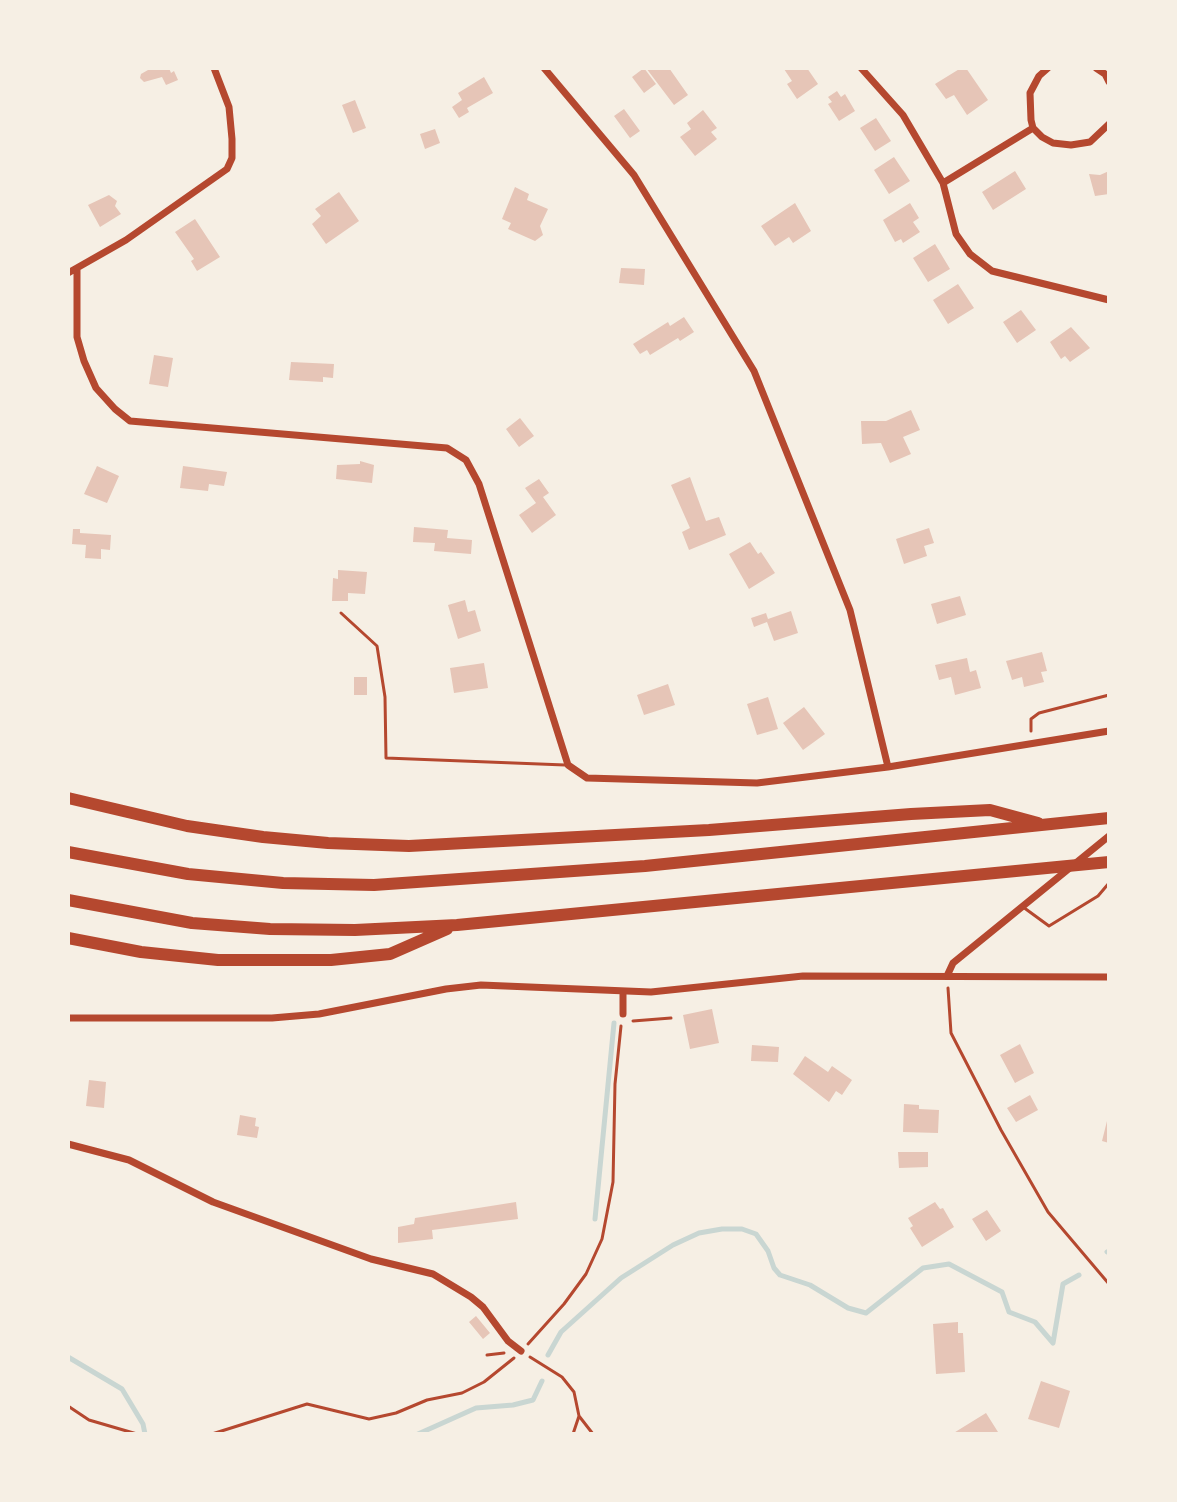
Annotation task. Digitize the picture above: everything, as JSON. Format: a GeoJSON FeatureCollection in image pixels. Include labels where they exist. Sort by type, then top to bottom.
{"type":"FeatureCollection","features":[{"type":"Feature","properties":{"kind":"highway"},"geometry":{"type":"LineString","coordinates":[[68,798],[187,826],[263,837],[409,846],[709,830],[990,810],[1047,825]]}},
{"type":"Feature","properties":{"kind":"highway"},"geometry":{"type":"LineString","coordinates":[[68,852],[188,874],[283,883],[374,885],[645,866],[1105,819]]}},
{"type":"Feature","properties":{"kind":"highway"},"geometry":{"type":"LineString","coordinates":[[68,900],[192,923],[270,929],[355,930],[457,925],[1109,862]]}},
{"type":"Feature","properties":{"kind":"highway"},"geometry":{"type":"LineString","coordinates":[[68,938],[141,952],[218,960],[331,960],[390,954],[457,925]]}},
{"type":"Feature","properties":{"kind":"street"},"geometry":{"type":"LineString","coordinates":[[68,273],[126,240],[227,169],[232,148],[229,107],[214,68]]}},
{"type":"Feature","properties":{"kind":"street"},"geometry":{"type":"LineString","coordinates":[[544,68],[634,175],[754,371],[850,610],[888,767]]}},
{"type":"Feature","properties":{"kind":"street"},"geometry":{"type":"LineString","coordinates":[[861,68],[903,115],[943,183],[956,234],[970,254],[992,271],[1109,300]]}},
{"type":"Feature","properties":{"kind":"street"},"geometry":{"type":"LineString","coordinates":[[1048,68],[1039,76],[1030,93],[1033,128],[1053,143],[1071,145],[1090,142],[1109,124]]}},
{"type":"Feature","properties":{"kind":"street"},"geometry":{"type":"LineString","coordinates":[[1096,68],[1105,74],[1109,82]]}},
{"type":"Feature","properties":{"kind":"street"},"geometry":{"type":"LineString","coordinates":[[943,183],[1033,128]]}},
{"type":"Feature","properties":{"kind":"street"},"geometry":{"type":"LineString","coordinates":[[77,269],[77,337],[84,361],[96,388],[130,421],[447,448],[466,460],[479,484],[568,765],[587,778],[757,783],[888,767],[1109,731]]}},
{"type":"Feature","properties":{"kind":"street"},"geometry":{"type":"LineString","coordinates":[[947,976],[953,963],[1109,836]]}},
{"type":"Feature","properties":{"kind":"street"},"geometry":{"type":"LineString","coordinates":[[68,1018],[272,1018],[319,1014],[481,985],[651,992],[803,976],[1109,977]]}},
{"type":"Feature","properties":{"kind":"street"},"geometry":{"type":"LineString","coordinates":[[622,1018],[623,992]]}},
{"type":"Feature","properties":{"kind":"street"},"geometry":{"type":"LineString","coordinates":[[68,1144],[129,1160],[213,1202],[371,1259],[433,1274],[483,1307],[508,1341],[521,1351]]}},
{"type":"Feature","properties":{"kind":"lane"},"geometry":{"type":"LineString","coordinates":[[341,613],[377,646],[385,697],[386,758],[568,765]]}},
{"type":"Feature","properties":{"kind":"lane"},"geometry":{"type":"LineString","coordinates":[[1023,907],[1049,926],[1098,896],[1109,883]]}},
{"type":"Feature","properties":{"kind":"path"},"geometry":{"type":"LineString","coordinates":[[1032,743],[1031,719],[1039,713],[1109,695]]}},
{"type":"Feature","properties":{"kind":"path"},"geometry":{"type":"LineString","coordinates":[[947,976],[951,1033],[1001,1130],[1048,1212],[1109,1284]]}},
{"type":"Feature","properties":{"kind":"path"},"geometry":{"type":"LineString","coordinates":[[212,1434],[307,1404],[369,1419],[396,1413],[427,1400],[473,1388],[521,1351],[564,1304],[586,1274],[602,1239],[613,1182],[615,1084],[622,1018],[671,1018]]}},
{"type":"Feature","properties":{"kind":"path"},"geometry":{"type":"LineString","coordinates":[[521,1351],[562,1377],[574,1392],[579,1416],[593,1434]]}},
{"type":"Feature","properties":{"kind":"path"},"geometry":{"type":"LineString","coordinates":[[68,1406],[89,1420],[137,1434]]}},
{"type":"Feature","properties":{"kind":"path"},"geometry":{"type":"LineString","coordinates":[[573,1434],[579,1416]]}},
{"type":"Feature","properties":{"kind":"building"},"geometry":{"type":"Polygon","coordinates":[[[148,68],[169,68],[178,80],[166,85],[162,77],[144,82],[141,74],[148,68]]]}},
{"type":"Feature","properties":{"kind":"building"},"geometry":{"type":"Polygon","coordinates":[[[644,68],[656,84],[644,93],[632,77],[644,68]]]}},
{"type":"Feature","properties":{"kind":"building"},"geometry":{"type":"Polygon","coordinates":[[[646,68],[669,68],[688,95],[674,105],[646,68]]]}},
{"type":"Feature","properties":{"kind":"building"},"geometry":{"type":"Polygon","coordinates":[[[786,68],[807,68],[818,84],[797,99],[787,84],[792,81],[786,68]]]}},
{"type":"Feature","properties":{"kind":"building"},"geometry":{"type":"Polygon","coordinates":[[[966,68],[988,100],[967,115],[954,95],[946,99],[935,84],[966,68]]]}},
{"type":"Feature","properties":{"kind":"building"},"geometry":{"type":"Polygon","coordinates":[[[484,77],[493,93],[467,108],[469,112],[459,118],[452,107],[462,100],[458,93],[484,77]]]}},
{"type":"Feature","properties":{"kind":"building"},"geometry":{"type":"Polygon","coordinates":[[[837,91],[841,97],[845,94],[855,111],[839,121],[828,104],[832,102],[828,97],[837,91]]]}},
{"type":"Feature","properties":{"kind":"building"},"geometry":{"type":"Polygon","coordinates":[[[355,100],[366,128],[353,133],[342,105],[355,100]]]}},
{"type":"Feature","properties":{"kind":"building"},"geometry":{"type":"Polygon","coordinates":[[[624,109],[640,131],[630,138],[614,116],[624,109]]]}},
{"type":"Feature","properties":{"kind":"building"},"geometry":{"type":"Polygon","coordinates":[[[703,110],[717,128],[711,132],[717,139],[695,156],[680,137],[691,129],[687,123],[703,110]]]}},
{"type":"Feature","properties":{"kind":"building"},"geometry":{"type":"Polygon","coordinates":[[[876,118],[891,141],[875,151],[860,128],[876,118]]]}},
{"type":"Feature","properties":{"kind":"building"},"geometry":{"type":"Polygon","coordinates":[[[435,129],[440,143],[425,149],[420,134],[435,129]]]}},
{"type":"Feature","properties":{"kind":"building"},"geometry":{"type":"Polygon","coordinates":[[[894,157],[910,181],[889,194],[874,170],[894,157]]]}},
{"type":"Feature","properties":{"kind":"building"},"geometry":{"type":"Polygon","coordinates":[[[1015,171],[1026,189],[993,210],[982,192],[1015,171]]]}},
{"type":"Feature","properties":{"kind":"building"},"geometry":{"type":"Polygon","coordinates":[[[1109,171],[1109,194],[1095,196],[1089,174],[1100,175],[1109,171]]]}},
{"type":"Feature","properties":{"kind":"building"},"geometry":{"type":"Polygon","coordinates":[[[515,187],[529,194],[527,200],[548,209],[540,226],[543,235],[535,241],[508,229],[511,223],[502,219],[515,187]]]}},
{"type":"Feature","properties":{"kind":"building"},"geometry":{"type":"Polygon","coordinates":[[[339,192],[359,221],[326,244],[312,224],[321,216],[315,209],[339,192]]]}},
{"type":"Feature","properties":{"kind":"building"},"geometry":{"type":"Polygon","coordinates":[[[109,195],[117,201],[115,206],[121,214],[100,227],[88,205],[109,195]]]}},
{"type":"Feature","properties":{"kind":"building"},"geometry":{"type":"Polygon","coordinates":[[[795,203],[811,231],[793,243],[789,237],[775,246],[761,226],[795,203]]]}},
{"type":"Feature","properties":{"kind":"building"},"geometry":{"type":"Polygon","coordinates":[[[910,203],[919,218],[913,222],[920,232],[903,243],[901,239],[895,242],[883,220],[910,203]]]}},
{"type":"Feature","properties":{"kind":"building"},"geometry":{"type":"Polygon","coordinates":[[[195,219],[220,257],[197,271],[191,261],[194,259],[175,232],[195,219]]]}},
{"type":"Feature","properties":{"kind":"building"},"geometry":{"type":"Polygon","coordinates":[[[935,244],[950,269],[928,282],[913,258],[935,244]]]}},
{"type":"Feature","properties":{"kind":"building"},"geometry":{"type":"Polygon","coordinates":[[[621,268],[645,269],[644,285],[619,283],[621,268]]]}},
{"type":"Feature","properties":{"kind":"building"},"geometry":{"type":"Polygon","coordinates":[[[958,284],[974,308],[948,324],[933,300],[958,284]]]}},
{"type":"Feature","properties":{"kind":"building"},"geometry":{"type":"Polygon","coordinates":[[[1021,310],[1036,330],[1017,343],[1003,322],[1021,310]]]}},
{"type":"Feature","properties":{"kind":"building"},"geometry":{"type":"Polygon","coordinates":[[[684,317],[694,332],[680,341],[678,338],[650,355],[647,350],[640,354],[633,344],[668,322],[670,326],[684,317]]]}},
{"type":"Feature","properties":{"kind":"building"},"geometry":{"type":"Polygon","coordinates":[[[1071,327],[1090,348],[1070,362],[1065,356],[1061,359],[1050,342],[1071,327]]]}},
{"type":"Feature","properties":{"kind":"building"},"geometry":{"type":"Polygon","coordinates":[[[154,355],[173,358],[168,387],[149,384],[154,355]]]}},
{"type":"Feature","properties":{"kind":"building"},"geometry":{"type":"Polygon","coordinates":[[[291,362],[334,364],[333,378],[323,377],[323,382],[289,380],[291,362]]]}},
{"type":"Feature","properties":{"kind":"building"},"geometry":{"type":"Polygon","coordinates":[[[911,410],[920,430],[903,437],[911,454],[890,463],[881,443],[862,444],[861,421],[886,421],[911,410]]]}},
{"type":"Feature","properties":{"kind":"building"},"geometry":{"type":"Polygon","coordinates":[[[520,418],[534,436],[519,447],[506,429],[520,418]]]}},
{"type":"Feature","properties":{"kind":"building"},"geometry":{"type":"Polygon","coordinates":[[[360,461],[374,465],[372,483],[336,479],[337,465],[360,464],[360,461]]]}},
{"type":"Feature","properties":{"kind":"building"},"geometry":{"type":"Polygon","coordinates":[[[97,466],[119,476],[107,503],[84,494],[97,466]]]}},
{"type":"Feature","properties":{"kind":"building"},"geometry":{"type":"Polygon","coordinates":[[[183,466],[227,472],[224,486],[209,484],[208,491],[180,488],[183,466]]]}},
{"type":"Feature","properties":{"kind":"building"},"geometry":{"type":"Polygon","coordinates":[[[690,477],[706,521],[719,517],[726,535],[689,550],[682,532],[690,528],[671,485],[690,477]]]}},
{"type":"Feature","properties":{"kind":"building"},"geometry":{"type":"Polygon","coordinates":[[[539,479],[549,493],[543,497],[556,515],[532,533],[519,515],[536,503],[525,488],[539,479]]]}},
{"type":"Feature","properties":{"kind":"building"},"geometry":{"type":"Polygon","coordinates":[[[414,527],[448,530],[447,538],[472,540],[471,554],[434,551],[435,543],[413,542],[414,527]]]}},
{"type":"Feature","properties":{"kind":"building"},"geometry":{"type":"Polygon","coordinates":[[[929,528],[934,543],[924,546],[927,556],[904,564],[896,539],[929,528]]]}},
{"type":"Feature","properties":{"kind":"building"},"geometry":{"type":"Polygon","coordinates":[[[73,529],[80,529],[80,533],[111,535],[110,550],[101,549],[101,559],[85,558],[86,545],[72,544],[73,529]]]}},
{"type":"Feature","properties":{"kind":"building"},"geometry":{"type":"Polygon","coordinates":[[[750,542],[775,573],[749,589],[729,554],[750,542]]]}},
{"type":"Feature","properties":{"kind":"building"},"geometry":{"type":"Polygon","coordinates":[[[338,570],[367,572],[365,594],[348,593],[348,601],[332,601],[333,578],[338,579],[338,570]]]}},
{"type":"Feature","properties":{"kind":"building"},"geometry":{"type":"Polygon","coordinates":[[[960,596],[966,615],[937,624],[931,604],[960,596]]]}},
{"type":"Feature","properties":{"kind":"building"},"geometry":{"type":"Polygon","coordinates":[[[465,600],[468,612],[475,610],[481,631],[458,639],[448,605],[465,600]]]}},
{"type":"Feature","properties":{"kind":"building"},"geometry":{"type":"Polygon","coordinates":[[[791,611],[798,633],[774,641],[767,622],[754,627],[751,618],[766,613],[768,619],[791,611]]]}},
{"type":"Feature","properties":{"kind":"building"},"geometry":{"type":"Polygon","coordinates":[[[1042,652],[1047,671],[1041,672],[1044,682],[1024,687],[1022,677],[1012,680],[1006,661],[1042,652]]]}},
{"type":"Feature","properties":{"kind":"building"},"geometry":{"type":"Polygon","coordinates":[[[967,658],[970,672],[976,670],[981,688],[955,695],[951,677],[939,680],[935,665],[967,658]]]}},
{"type":"Feature","properties":{"kind":"building"},"geometry":{"type":"Polygon","coordinates":[[[484,663],[488,688],[454,693],[450,668],[484,663]]]}},
{"type":"Feature","properties":{"kind":"building"},"geometry":{"type":"Polygon","coordinates":[[[354,677],[367,677],[367,695],[354,695],[354,677]]]}},
{"type":"Feature","properties":{"kind":"building"},"geometry":{"type":"Polygon","coordinates":[[[668,684],[675,705],[644,715],[637,695],[668,684]]]}},
{"type":"Feature","properties":{"kind":"building"},"geometry":{"type":"Polygon","coordinates":[[[768,697],[778,729],[757,735],[747,704],[768,697]]]}},
{"type":"Feature","properties":{"kind":"building"},"geometry":{"type":"Polygon","coordinates":[[[804,707],[825,734],[803,750],[783,723],[804,707]]]}},
{"type":"Feature","properties":{"kind":"building"},"geometry":{"type":"Polygon","coordinates":[[[712,1009],[719,1043],[690,1049],[683,1015],[712,1009]]]}},
{"type":"Feature","properties":{"kind":"building"},"geometry":{"type":"Polygon","coordinates":[[[1020,1044],[1034,1073],[1015,1083],[1000,1055],[1020,1044]]]}},
{"type":"Feature","properties":{"kind":"building"},"geometry":{"type":"Polygon","coordinates":[[[752,1045],[779,1047],[778,1062],[751,1061],[752,1045]]]}},
{"type":"Feature","properties":{"kind":"building"},"geometry":{"type":"Polygon","coordinates":[[[805,1056],[828,1072],[832,1066],[852,1080],[842,1095],[836,1091],[829,1102],[793,1074],[805,1056]]]}},
{"type":"Feature","properties":{"kind":"building"},"geometry":{"type":"Polygon","coordinates":[[[89,1080],[106,1082],[104,1108],[86,1106],[89,1080]]]}},
{"type":"Feature","properties":{"kind":"building"},"geometry":{"type":"Polygon","coordinates":[[[1030,1095],[1038,1110],[1016,1122],[1007,1108],[1030,1095]]]}},
{"type":"Feature","properties":{"kind":"building"},"geometry":{"type":"Polygon","coordinates":[[[904,1104],[939,1110],[938,1133],[903,1132],[904,1104]]]}},
{"type":"Feature","properties":{"kind":"building"},"geometry":{"type":"Polygon","coordinates":[[[240,1115],[256,1118],[255,1126],[259,1127],[257,1138],[237,1135],[240,1115]]]}},
{"type":"Feature","properties":{"kind":"building"},"geometry":{"type":"Polygon","coordinates":[[[1109,1117],[1109,1143],[1102,1141],[1109,1117]]]}},
{"type":"Feature","properties":{"kind":"building"},"geometry":{"type":"Polygon","coordinates":[[[898,1152],[928,1152],[928,1167],[899,1168],[898,1152]]]}},
{"type":"Feature","properties":{"kind":"building"},"geometry":{"type":"Polygon","coordinates":[[[516,1202],[518,1219],[432,1230],[433,1239],[398,1243],[398,1227],[414,1224],[415,1218],[516,1202]]]}},
{"type":"Feature","properties":{"kind":"building"},"geometry":{"type":"Polygon","coordinates":[[[935,1202],[940,1209],[943,1208],[954,1227],[922,1247],[910,1228],[913,1226],[908,1218],[935,1202]]]}},
{"type":"Feature","properties":{"kind":"building"},"geometry":{"type":"Polygon","coordinates":[[[987,1210],[1001,1231],[986,1241],[972,1219],[987,1210]]]}},
{"type":"Feature","properties":{"kind":"building"},"geometry":{"type":"Polygon","coordinates":[[[476,1316],[490,1333],[483,1339],[469,1322],[476,1316]]]}},
{"type":"Feature","properties":{"kind":"building"},"geometry":{"type":"Polygon","coordinates":[[[958,1322],[958,1333],[963,1333],[965,1372],[936,1374],[933,1324],[958,1322]]]}},
{"type":"Feature","properties":{"kind":"building"},"geometry":{"type":"Polygon","coordinates":[[[1041,1381],[1070,1391],[1059,1428],[1028,1419],[1041,1381]]]}},
{"type":"Feature","properties":{"kind":"building"},"geometry":{"type":"Polygon","coordinates":[[[986,1413],[998,1432],[952,1434],[986,1413]]]}},
{"type":"Feature","properties":{"kind":"waterway"},"geometry":{"type":"LineString","coordinates":[[595,1219],[614,1023]]}},
{"type":"Feature","properties":{"kind":"waterway"},"geometry":{"type":"LineString","coordinates":[[548,1355],[561,1332],[621,1278],[673,1245],[699,1233],[722,1229],[742,1229],[756,1234],[780,1275],[810,1285],[848,1308],[866,1313],[923,1268],[949,1264],[1002,1292],[1009,1312],[1035,1322],[1053,1343],[1063,1284],[1079,1275]]}},
{"type":"Feature","properties":{"kind":"waterway"},"geometry":{"type":"LineString","coordinates":[[68,1357],[122,1389],[143,1424],[145,1434]]}},
{"type":"Feature","properties":{"kind":"waterway"},"geometry":{"type":"LineString","coordinates":[[418,1434],[476,1408],[533,1400],[542,1381]]}}]}
